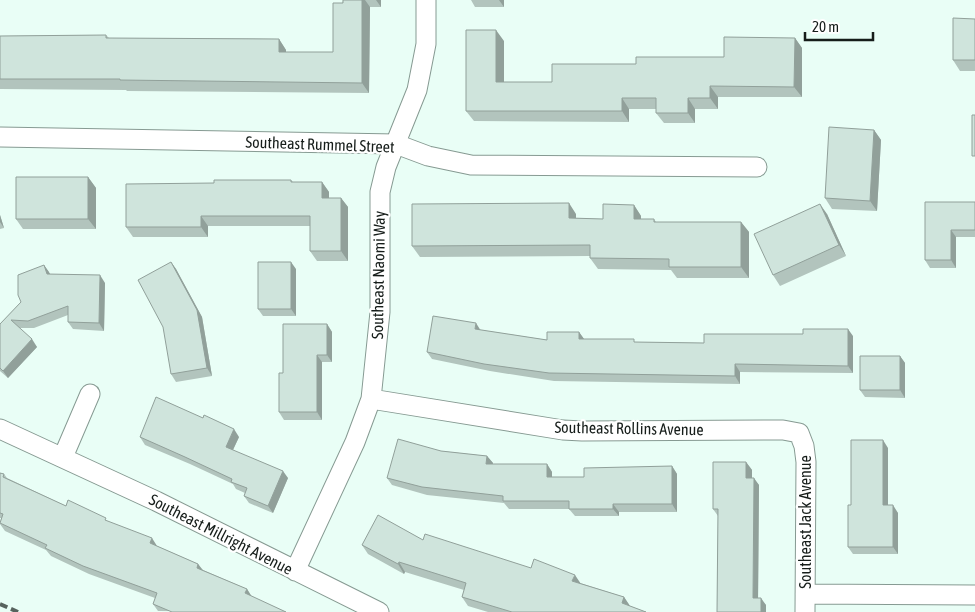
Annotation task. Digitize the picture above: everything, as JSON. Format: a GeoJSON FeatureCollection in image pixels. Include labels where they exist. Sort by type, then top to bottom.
{"type":"FeatureCollection","features":[{"type":"Feature","properties":{"kind":"street","name":"Southeast Naomi Way"},"geometry":{"type":"LineString","coordinates":[[295,571],[355,442],[371,399],[380,312],[380,192],[386,167],[417,90],[426,44],[426,0]]}},
{"type":"Feature","properties":{"kind":"street","name":"Southeast Rummel Street"},"geometry":{"type":"LineString","coordinates":[[0,137],[396,144],[428,156],[471,165],[757,167]]}},
{"type":"Feature","properties":{"kind":"street"},"geometry":{"type":"LineString","coordinates":[[63,457],[90,394]]}},
{"type":"Feature","properties":{"kind":"street","name":"Southeast Rollins Avenue"},"geometry":{"type":"LineString","coordinates":[[371,399],[563,430],[776,430],[799,433]]}},
{"type":"Feature","properties":{"kind":"street","name":"Southeast Millright Avenue"},"geometry":{"type":"LineString","coordinates":[[0,428],[156,501],[379,612]]}},
{"type":"Feature","properties":{"kind":"street","name":"Southeast Jack Avenue"},"geometry":{"type":"LineString","coordinates":[[799,433],[804,446],[806,462],[805,603]]}},
{"type":"Feature","properties":{"kind":"street"},"geometry":{"type":"LineString","coordinates":[[805,603],[975,595]]}},
{"type":"Feature","properties":{"kind":"building"},"geometry":{"type":"Polygon","coordinates":[[[343,0],[362,0],[362,83],[0,79],[0,36],[106,35],[106,38],[279,39],[279,52],[333,52],[333,3],[343,3],[343,0]]]}},
{"type":"Feature","properties":{"kind":"building"},"geometry":{"type":"Polygon","coordinates":[[[953,18],[975,19],[975,60],[953,60],[953,18]]]}},
{"type":"Feature","properties":{"kind":"building"},"geometry":{"type":"Polygon","coordinates":[[[466,30],[496,30],[496,82],[552,82],[552,64],[636,64],[636,57],[724,57],[724,37],[795,38],[794,87],[710,86],[710,98],[688,98],[688,113],[656,113],[656,98],[622,98],[622,111],[466,111],[466,30]]]}},
{"type":"Feature","properties":{"kind":"building"},"geometry":{"type":"Polygon","coordinates":[[[972,115],[975,115],[975,156],[972,156],[972,115]]]}},
{"type":"Feature","properties":{"kind":"building"},"geometry":{"type":"Polygon","coordinates":[[[829,127],[874,130],[870,201],[825,198],[829,127]]]}},
{"type":"Feature","properties":{"kind":"building"},"geometry":{"type":"Polygon","coordinates":[[[16,177],[88,177],[88,219],[16,219],[16,177]]]}},
{"type":"Feature","properties":{"kind":"building"},"geometry":{"type":"Polygon","coordinates":[[[214,180],[322,182],[322,198],[341,198],[341,251],[310,251],[310,216],[201,216],[201,227],[126,227],[126,184],[214,183],[214,180]]]}},
{"type":"Feature","properties":{"kind":"building"},"geometry":{"type":"Polygon","coordinates":[[[925,202],[975,202],[975,230],[951,230],[951,260],[925,260],[925,202]]]}},
{"type":"Feature","properties":{"kind":"building"},"geometry":{"type":"Polygon","coordinates":[[[569,203],[569,218],[603,219],[603,204],[634,205],[634,219],[654,219],[654,222],[741,222],[741,267],[669,267],[669,259],[590,258],[590,245],[412,246],[412,204],[569,203]]]}},
{"type":"Feature","properties":{"kind":"building"},"geometry":{"type":"Polygon","coordinates":[[[820,204],[839,245],[773,275],[754,234],[820,204]]]}},
{"type":"Feature","properties":{"kind":"building"},"geometry":{"type":"Polygon","coordinates":[[[171,262],[197,310],[207,368],[171,374],[163,327],[138,280],[171,262]]]}},
{"type":"Feature","properties":{"kind":"building"},"geometry":{"type":"Polygon","coordinates":[[[258,262],[291,262],[291,309],[258,309],[258,262]]]}},
{"type":"Feature","properties":{"kind":"building"},"geometry":{"type":"Polygon","coordinates":[[[44,265],[47,274],[100,275],[99,323],[68,322],[68,306],[28,321],[11,320],[32,339],[3,371],[0,368],[0,324],[21,302],[18,295],[18,275],[44,265]]]}},
{"type":"Feature","properties":{"kind":"building"},"geometry":{"type":"Polygon","coordinates":[[[433,316],[476,323],[475,329],[547,340],[547,332],[579,332],[579,339],[634,339],[634,342],[704,343],[704,334],[803,334],[803,329],[848,329],[848,366],[735,364],[735,376],[549,373],[484,364],[427,352],[433,316]]]}},
{"type":"Feature","properties":{"kind":"building"},"geometry":{"type":"Polygon","coordinates":[[[283,324],[327,324],[327,355],[317,355],[317,412],[279,412],[279,373],[283,373],[283,324]]]}},
{"type":"Feature","properties":{"kind":"building"},"geometry":{"type":"Polygon","coordinates":[[[860,356],[900,356],[900,390],[860,390],[860,356]]]}},
{"type":"Feature","properties":{"kind":"building"},"geometry":{"type":"Polygon","coordinates":[[[156,397],[203,418],[204,415],[234,429],[226,447],[283,471],[268,506],[244,496],[247,488],[231,482],[232,479],[140,437],[156,397]]]}},
{"type":"Feature","properties":{"kind":"building"},"geometry":{"type":"Polygon","coordinates":[[[398,439],[441,451],[487,456],[486,464],[547,464],[547,477],[584,477],[584,468],[672,466],[672,504],[613,504],[613,509],[569,509],[569,501],[503,501],[503,496],[422,487],[387,478],[398,439]]]}},
{"type":"Feature","properties":{"kind":"building"},"geometry":{"type":"Polygon","coordinates":[[[851,440],[883,440],[883,505],[893,505],[893,547],[848,547],[848,505],[851,505],[851,440]]]}},
{"type":"Feature","properties":{"kind":"building"},"geometry":{"type":"Polygon","coordinates":[[[713,462],[746,462],[746,478],[754,478],[753,598],[761,598],[761,612],[717,612],[718,509],[713,509],[713,462]]]}},
{"type":"Feature","properties":{"kind":"building"},"geometry":{"type":"Polygon","coordinates":[[[0,473],[4,474],[3,477],[66,506],[68,500],[106,518],[105,520],[152,538],[150,543],[198,564],[197,568],[247,589],[245,593],[286,612],[172,612],[153,604],[157,593],[83,566],[45,548],[47,545],[0,523],[3,514],[0,513],[0,473]]]}},
{"type":"Feature","properties":{"kind":"building"},"geometry":{"type":"Polygon","coordinates":[[[378,515],[423,540],[425,534],[531,568],[534,559],[575,575],[572,581],[624,597],[622,603],[646,612],[512,612],[462,597],[466,583],[399,562],[398,564],[362,545],[378,515]]]}},
{"type":"Feature","properties":{"kind":"railway"},"geometry":{"type":"LineString","coordinates":[[0,604],[18,612]]}}]}
